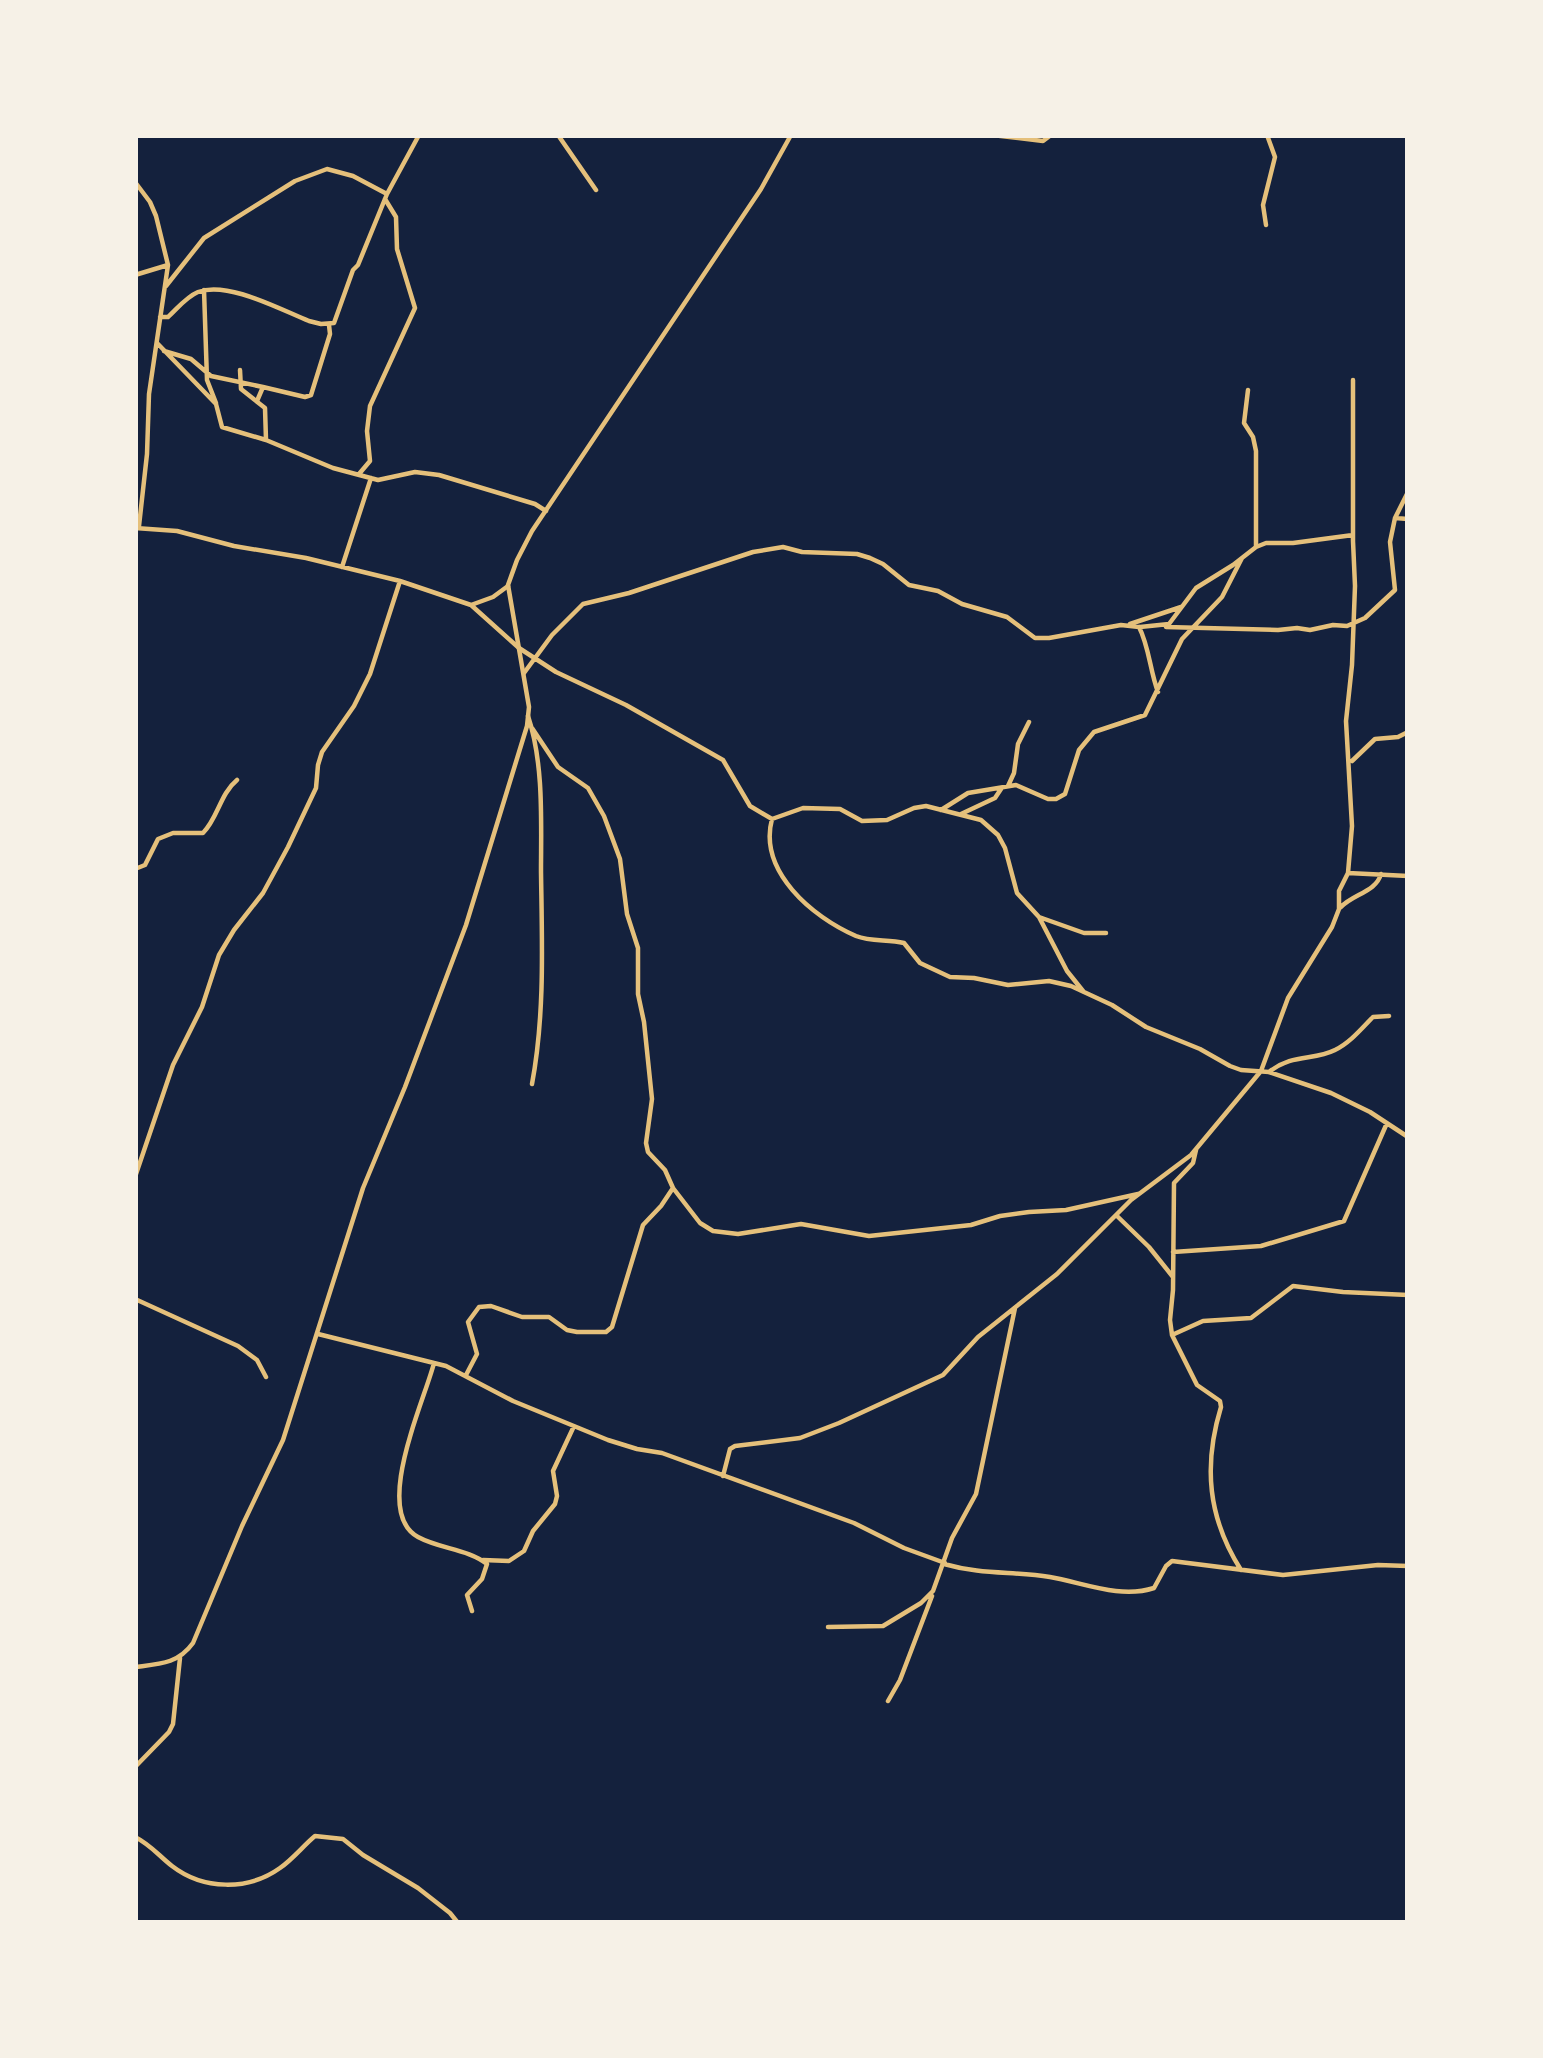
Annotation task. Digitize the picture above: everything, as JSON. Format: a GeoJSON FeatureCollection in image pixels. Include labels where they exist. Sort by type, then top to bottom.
{"type":"FeatureCollection","features":[{"type":"Feature","properties":{"kind":"street"},"geometry":{"type":"LineString","coordinates":[[160,317],[168,317],[188,298],[214,288],[231,290],[309,321],[334,323],[352,270],[419,135]]}},
{"type":"Feature","properties":{"kind":"street"},"geometry":{"type":"LineString","coordinates":[[558,135],[596,190]]}},
{"type":"Feature","properties":{"kind":"street"},"geometry":{"type":"LineString","coordinates":[[992,135],[1043,141],[1051,135]]}},
{"type":"Feature","properties":{"kind":"street"},"geometry":{"type":"LineString","coordinates":[[1266,225],[1263,205],[1275,158],[1268,135]]}},
{"type":"Feature","properties":{"kind":"street"},"geometry":{"type":"LineString","coordinates":[[532,1084],[542,933],[541,825],[532,728],[508,585],[523,546],[753,203],[788,137]]}},
{"type":"Feature","properties":{"kind":"street"},"geometry":{"type":"LineString","coordinates":[[166,286],[204,238],[296,182],[327,169],[353,176],[386,196],[396,217],[397,249],[415,308],[370,406],[370,460],[359,474]]}},
{"type":"Feature","properties":{"kind":"street"},"geometry":{"type":"LineString","coordinates":[[135,182],[150,202],[168,265],[149,394],[137,528],[177,531],[400,580],[471,605],[518,648],[556,672],[723,760],[750,806],[772,819]]}},
{"type":"Feature","properties":{"kind":"street"},"geometry":{"type":"LineString","coordinates":[[135,275],[168,265]]}},
{"type":"Feature","properties":{"kind":"street"},"geometry":{"type":"LineString","coordinates":[[204,290],[206,373],[222,427],[371,478],[384,481],[415,472],[439,475],[546,511]]}},
{"type":"Feature","properties":{"kind":"street"},"geometry":{"type":"LineString","coordinates":[[163,351],[191,359],[206,373],[304,397],[311,394],[330,334],[328,325]]}},
{"type":"Feature","properties":{"kind":"street"},"geometry":{"type":"LineString","coordinates":[[157,343],[216,404]]}},
{"type":"Feature","properties":{"kind":"street"},"geometry":{"type":"LineString","coordinates":[[240,370],[242,388],[265,409],[266,440]]}},
{"type":"Feature","properties":{"kind":"street"},"geometry":{"type":"LineString","coordinates":[[1339,909],[1352,826],[1346,721],[1355,623],[1353,380]]}},
{"type":"Feature","properties":{"kind":"street"},"geometry":{"type":"LineString","coordinates":[[257,401],[263,387]]}},
{"type":"Feature","properties":{"kind":"street"},"geometry":{"type":"LineString","coordinates":[[1248,390],[1244,423],[1256,451],[1256,547]]}},
{"type":"Feature","properties":{"kind":"street"},"geometry":{"type":"LineString","coordinates":[[342,567],[371,478]]}},
{"type":"Feature","properties":{"kind":"street"},"geometry":{"type":"LineString","coordinates":[[1128,625],[1310,630],[1366,618],[1390,597],[1396,583],[1390,542],[1408,492]]}},
{"type":"Feature","properties":{"kind":"street"},"geometry":{"type":"LineString","coordinates":[[1395,518],[1408,520]]}},
{"type":"Feature","properties":{"kind":"street"},"geometry":{"type":"LineString","coordinates":[[1166,626],[1196,588],[1256,547],[1353,536]]}},
{"type":"Feature","properties":{"kind":"street"},"geometry":{"type":"LineString","coordinates":[[524,674],[563,622],[583,604],[783,547],[870,557],[909,585],[1007,617],[1035,638],[1128,625],[1181,607]]}},
{"type":"Feature","properties":{"kind":"street"},"geometry":{"type":"LineString","coordinates":[[941,810],[968,793],[1016,785],[1048,799],[1065,794],[1085,740],[1094,731],[1145,715],[1183,639],[1222,597],[1242,559]]}},
{"type":"Feature","properties":{"kind":"street"},"geometry":{"type":"LineString","coordinates":[[1394,571],[1408,569]]}},
{"type":"Feature","properties":{"kind":"street"},"geometry":{"type":"LineString","coordinates":[[135,1177],[173,1065],[202,1007],[219,955],[263,893],[288,847],[316,788],[319,759],[370,674],[400,580]]}},
{"type":"Feature","properties":{"kind":"street"},"geometry":{"type":"LineString","coordinates":[[471,605],[508,585]]}},
{"type":"Feature","properties":{"kind":"street"},"geometry":{"type":"LineString","coordinates":[[1138,627],[1158,692]]}},
{"type":"Feature","properties":{"kind":"street"},"geometry":{"type":"LineString","coordinates":[[135,1667],[180,1658],[193,1642],[271,1469],[363,1188],[466,925],[528,716]]}},
{"type":"Feature","properties":{"kind":"street"},"geometry":{"type":"LineString","coordinates":[[962,814],[995,798],[1005,787],[1015,773],[1018,744],[1029,722]]}},
{"type":"Feature","properties":{"kind":"street"},"geometry":{"type":"LineString","coordinates":[[532,728],[558,767],[589,788],[620,859],[624,898],[638,948],[638,994],[652,1099],[646,1143],[700,1223],[718,1232],[738,1234],[801,1224],[869,1236],[971,1225],[1139,1194]]}},
{"type":"Feature","properties":{"kind":"street"},"geometry":{"type":"LineString","coordinates":[[1351,763],[1375,740],[1408,732]]}},
{"type":"Feature","properties":{"kind":"street"},"geometry":{"type":"LineString","coordinates":[[135,869],[145,866],[158,838],[203,833],[227,788],[237,779]]}},
{"type":"Feature","properties":{"kind":"street"},"geometry":{"type":"LineString","coordinates":[[772,819],[803,808],[845,810],[855,818],[887,820],[926,806],[981,820],[1005,848],[1017,893],[1039,917],[1083,991]]}},
{"type":"Feature","properties":{"kind":"street"},"geometry":{"type":"LineString","coordinates":[[772,819],[772,860],[789,885],[858,937],[904,943],[920,963],[950,977],[1016,986],[1049,981],[1083,991],[1145,1027],[1230,1066],[1331,1093],[1408,1137]]}},
{"type":"Feature","properties":{"kind":"street"},"geometry":{"type":"LineString","coordinates":[[1348,873],[1408,876]]}},
{"type":"Feature","properties":{"kind":"street"},"geometry":{"type":"LineString","coordinates":[[1265,1072],[1288,998],[1326,940],[1339,909],[1349,898],[1373,887],[1382,874]]}},
{"type":"Feature","properties":{"kind":"street"},"geometry":{"type":"LineString","coordinates":[[1039,917],[1084,933],[1106,932]]}},
{"type":"Feature","properties":{"kind":"street"},"geometry":{"type":"LineString","coordinates":[[723,1476],[735,1446],[800,1438],[943,1375],[978,1337],[1057,1274],[1139,1194],[1196,1150],[1265,1072],[1292,1059],[1331,1052],[1373,1017],[1389,1016]]}},
{"type":"Feature","properties":{"kind":"street"},"geometry":{"type":"LineString","coordinates":[[1173,1252],[1251,1248],[1344,1221],[1388,1123]]}},
{"type":"Feature","properties":{"kind":"street"},"geometry":{"type":"LineString","coordinates":[[1196,1150],[1193,1163],[1174,1184],[1170,1320],[1172,1335],[1197,1385],[1220,1401],[1211,1451],[1213,1489],[1220,1534],[1241,1570]]}},
{"type":"Feature","properties":{"kind":"street"},"geometry":{"type":"LineString","coordinates":[[466,1375],[477,1354],[468,1322],[479,1307],[491,1306],[522,1317],[549,1316],[578,1332],[606,1332],[612,1327],[643,1225],[673,1188]]}},
{"type":"Feature","properties":{"kind":"street"},"geometry":{"type":"LineString","coordinates":[[1116,1215],[1174,1278]]}},
{"type":"Feature","properties":{"kind":"street"},"geometry":{"type":"LineString","coordinates":[[1172,1335],[1203,1321],[1251,1318],[1293,1286],[1408,1294]]}},
{"type":"Feature","properties":{"kind":"street"},"geometry":{"type":"LineString","coordinates":[[135,1299],[238,1346],[257,1360],[266,1377]]}},
{"type":"Feature","properties":{"kind":"street"},"geometry":{"type":"LineString","coordinates":[[888,1701],[979,1481],[1016,1305]]}},
{"type":"Feature","properties":{"kind":"street"},"geometry":{"type":"LineString","coordinates":[[318,1334],[434,1363],[574,1426],[854,1523],[971,1572],[1046,1576],[1119,1592],[1142,1592],[1159,1583],[1172,1561],[1283,1575],[1408,1566]]}},
{"type":"Feature","properties":{"kind":"street"},"geometry":{"type":"LineString","coordinates":[[434,1363],[399,1488],[398,1511],[404,1526],[418,1537],[483,1561],[508,1562],[524,1551],[533,1531],[556,1504],[554,1471],[574,1426]]}},
{"type":"Feature","properties":{"kind":"street"},"geometry":{"type":"LineString","coordinates":[[472,1612],[467,1595],[485,1574],[483,1561]]}},
{"type":"Feature","properties":{"kind":"street"},"geometry":{"type":"LineString","coordinates":[[828,1627],[883,1627],[933,1591]]}},
{"type":"Feature","properties":{"kind":"street"},"geometry":{"type":"LineString","coordinates":[[135,1768],[170,1732],[180,1658]]}},
{"type":"Feature","properties":{"kind":"street"},"geometry":{"type":"LineString","coordinates":[[135,1837],[183,1873],[220,1886],[269,1874],[315,1836],[337,1837],[418,1888],[458,1923]]}}]}
